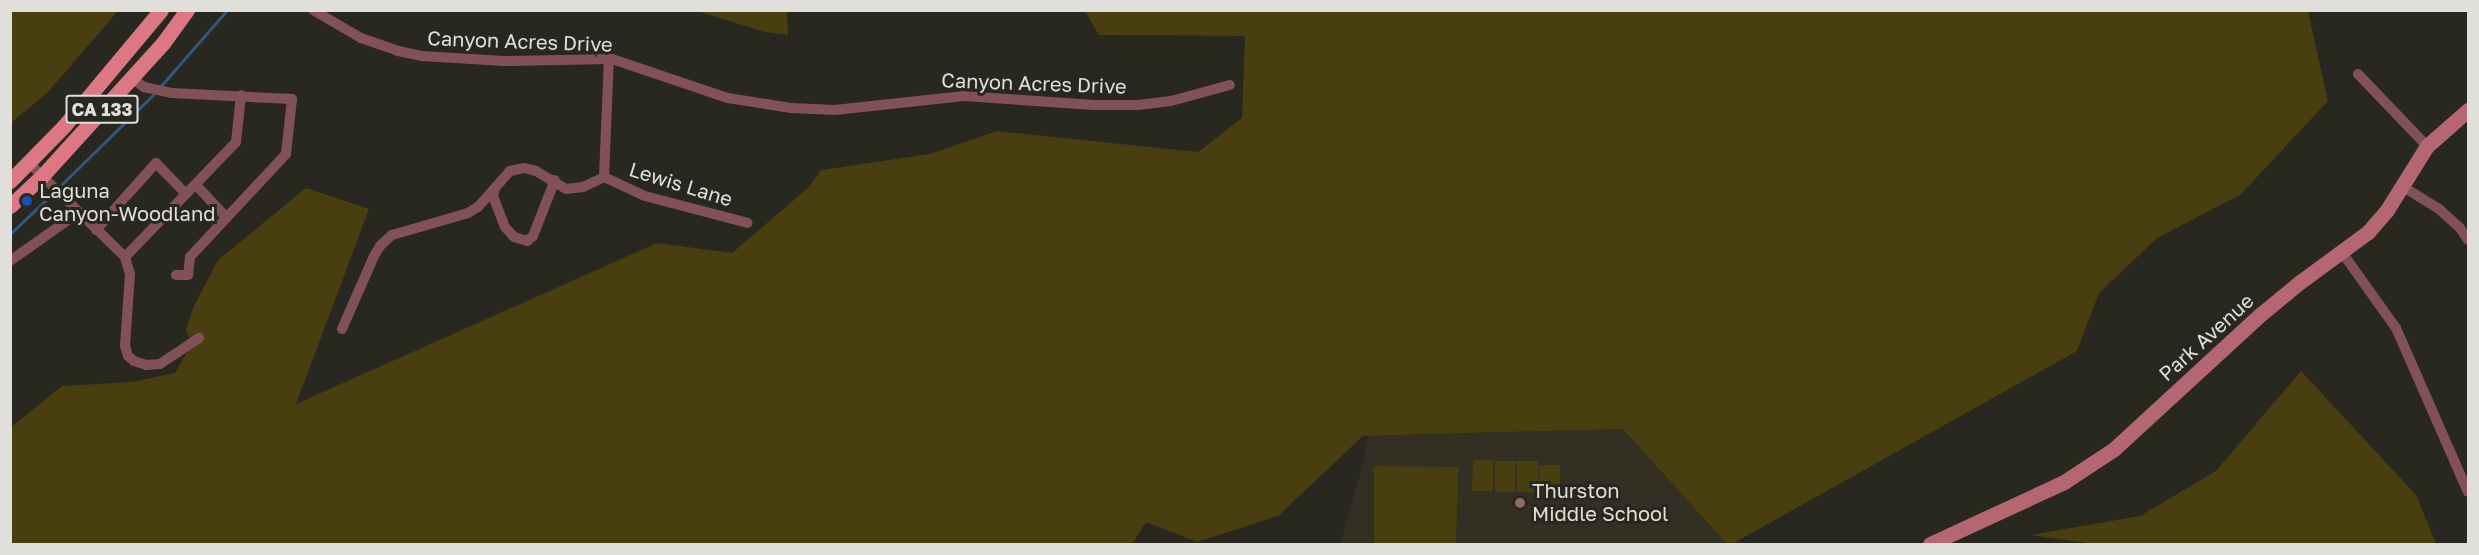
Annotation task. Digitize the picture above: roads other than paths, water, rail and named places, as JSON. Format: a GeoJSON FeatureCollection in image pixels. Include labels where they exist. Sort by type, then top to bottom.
{"type":"FeatureCollection","features":[{"type":"Feature","properties":{"kind":"main road","name":"CA 133"},"geometry":{"type":"LineString","coordinates":[[10,181],[64,126],[160,10]]}},
{"type":"Feature","properties":{"kind":"main road","name":"CA 133"},"geometry":{"type":"LineString","coordinates":[[10,206],[42,176],[163,43],[187,10]]}},
{"type":"Feature","properties":{"kind":"main road","name":"Park Avenue"},"geometry":{"type":"LineString","coordinates":[[1930,544],[2064,482],[2114,449],[2261,314],[2368,232],[2387,210],[2427,146],[2469,110]]}},
{"type":"Feature","properties":{"kind":"street","name":"Canyon Acres Drive"},"geometry":{"type":"LineString","coordinates":[[313,10],[361,38],[398,51],[422,56],[504,61],[609,59],[747,103],[835,110],[964,96],[1094,105],[1138,105],[1171,101],[1230,86]]}},
{"type":"Feature","properties":{"kind":"street"},"geometry":{"type":"LineString","coordinates":[[342,329],[380,246],[392,235],[468,213],[478,207],[510,171],[524,168],[536,171],[555,180],[560,187],[576,189],[604,177],[609,59]]}},
{"type":"Feature","properties":{"kind":"street"},"geometry":{"type":"LineString","coordinates":[[2358,74],[2427,146]]}},
{"type":"Feature","properties":{"kind":"street"},"geometry":{"type":"LineString","coordinates":[[131,78],[164,92],[292,99],[286,154],[190,257],[188,275],[176,275]]}},
{"type":"Feature","properties":{"kind":"street"},"geometry":{"type":"LineString","coordinates":[[125,257],[236,142],[241,95]]}},
{"type":"Feature","properties":{"kind":"street"},"geometry":{"type":"LineString","coordinates":[[29,163],[125,257],[130,274],[125,346],[128,356],[146,365],[160,364],[199,338]]}},
{"type":"Feature","properties":{"kind":"street"},"geometry":{"type":"LineString","coordinates":[[96,230],[156,164],[186,194]]}},
{"type":"Feature","properties":{"kind":"street","name":"Lewis Lane"},"geometry":{"type":"LineString","coordinates":[[604,177],[645,196],[747,223]]}},
{"type":"Feature","properties":{"kind":"street"},"geometry":{"type":"LineString","coordinates":[[495,188],[494,196],[498,213],[505,227],[514,237],[527,241],[533,236],[555,180]]}},
{"type":"Feature","properties":{"kind":"street"},"geometry":{"type":"LineString","coordinates":[[196,185],[227,218]]}},
{"type":"Feature","properties":{"kind":"street"},"geometry":{"type":"LineString","coordinates":[[2402,186],[2439,209],[2460,228],[2469,240]]}},
{"type":"Feature","properties":{"kind":"street"},"geometry":{"type":"LineString","coordinates":[[10,261],[78,213]]}},
{"type":"Feature","properties":{"kind":"street"},"geometry":{"type":"LineString","coordinates":[[2341,251],[2396,328],[2469,492]]}},
{"type":"Feature","properties":{"kind":"waterway"},"geometry":{"type":"LineString","coordinates":[[159,88],[227,10]]}},
{"type":"Feature","properties":{"kind":"waterway"},"geometry":{"type":"LineString","coordinates":[[62,184],[155,93]]}},
{"type":"Feature","properties":{"kind":"waterway"},"geometry":{"type":"LineString","coordinates":[[10,234],[48,198]]}},
{"type":"Feature","properties":{"kind":"place","name":"Laguna Canyon-Woodland"},"geometry":{"type":"Point","coordinates":[27,201]}},
{"type":"Feature","properties":{"kind":"place","name":"Thurston Middle School"},"geometry":{"type":"Point","coordinates":[1520,503]}}]}
